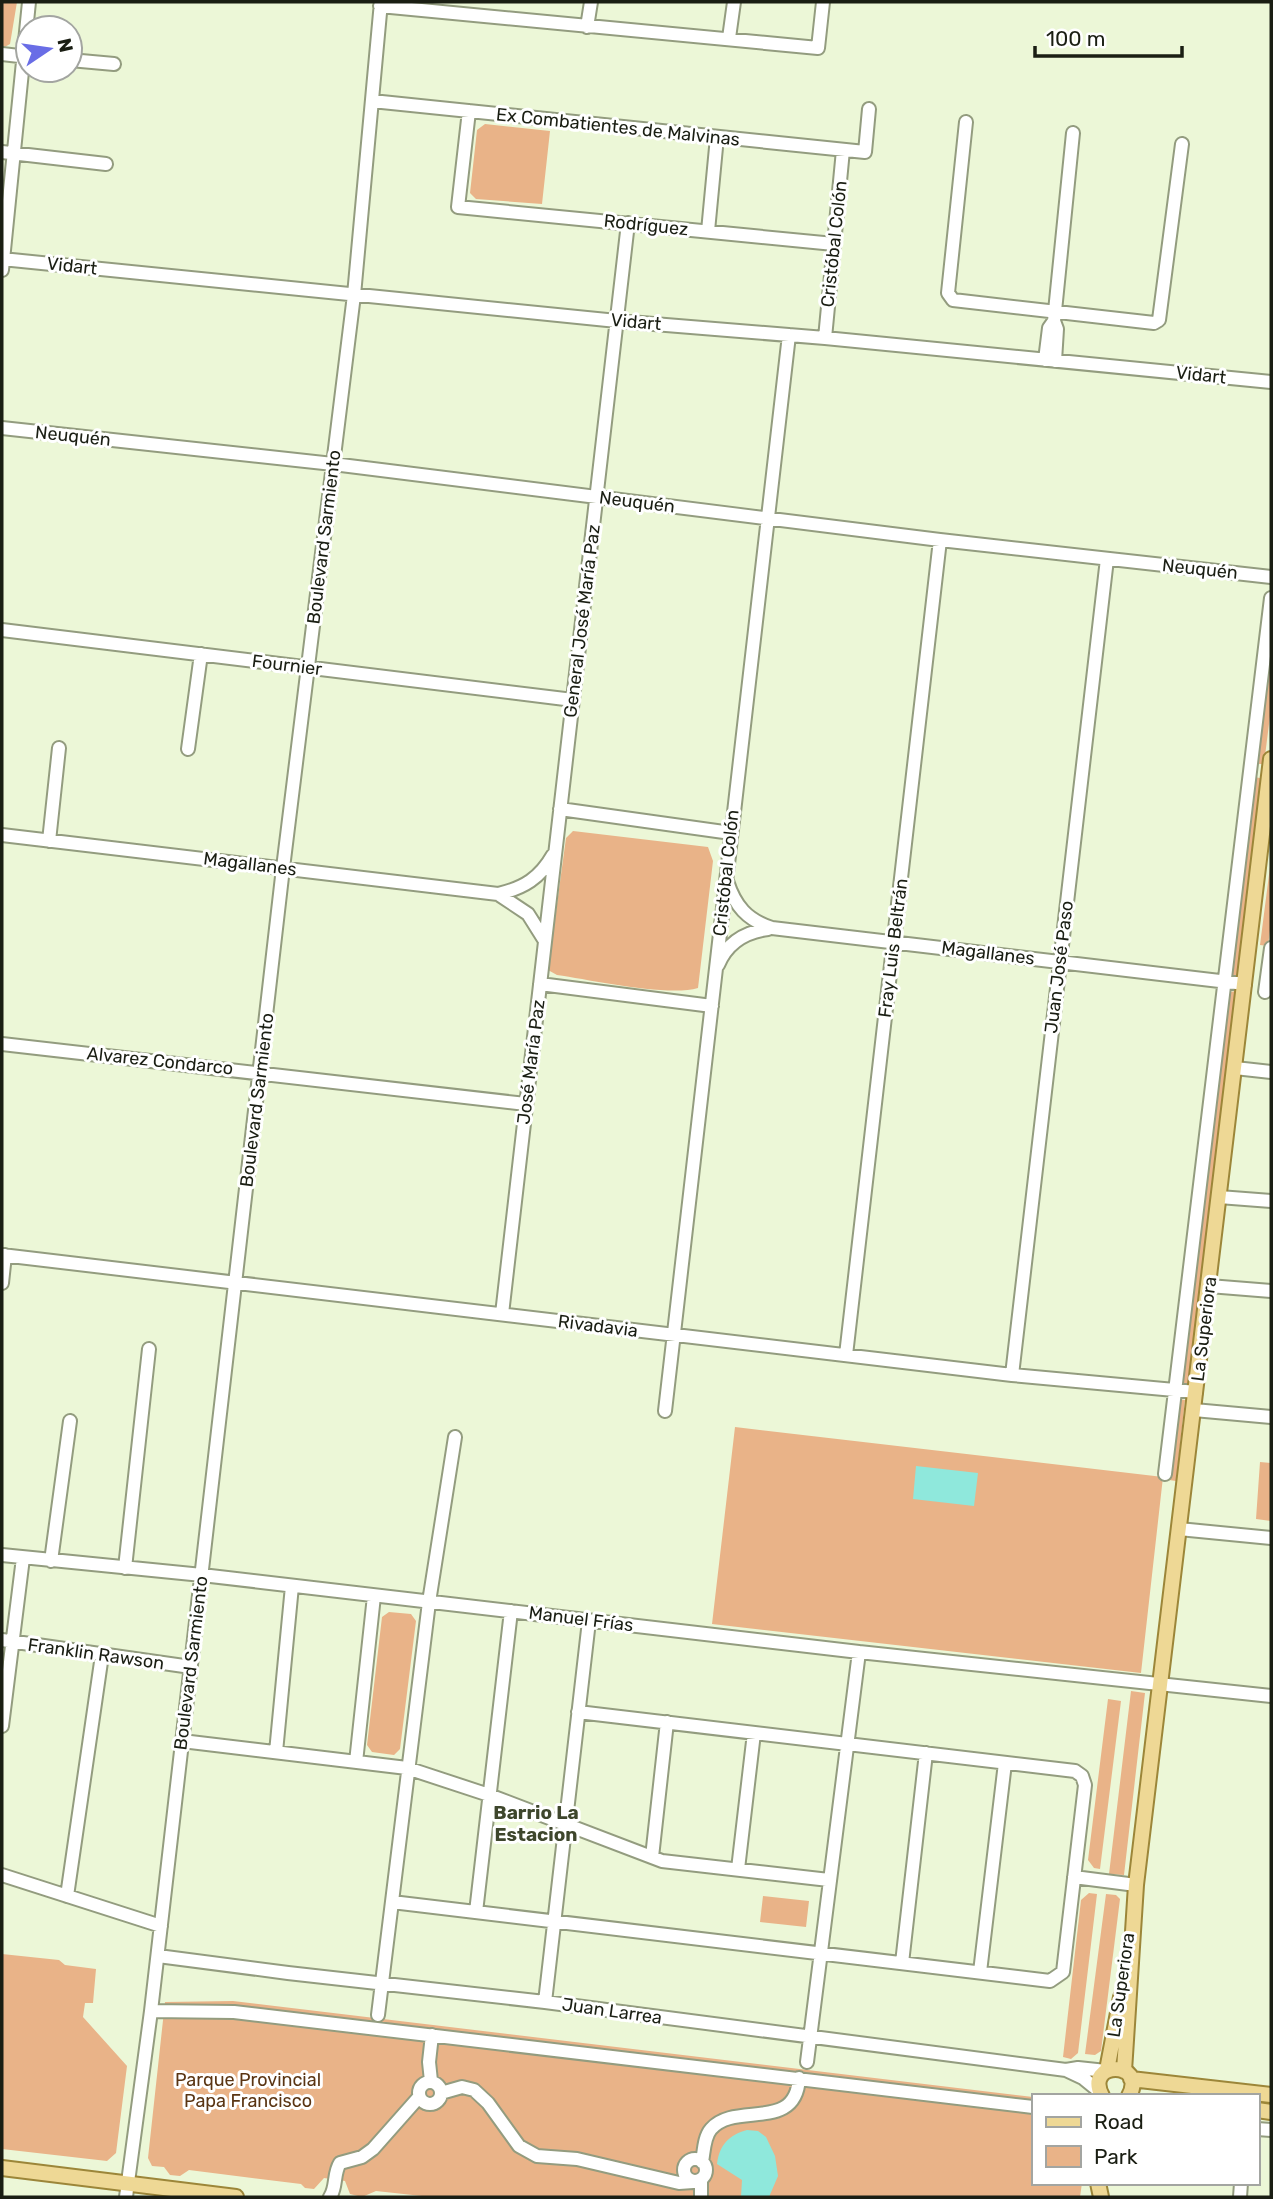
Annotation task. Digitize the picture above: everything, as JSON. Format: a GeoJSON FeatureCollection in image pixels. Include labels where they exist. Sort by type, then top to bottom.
{"type":"FeatureCollection","features":[{"type":"Feature","properties":{"kind":"main road","name":"La Superiora"},"geometry":{"type":"LineString","coordinates":[[1101,2093],[1100,2078],[1106,2071],[1118,2016],[1135,1892],[1271,766]]}},
{"type":"Feature","properties":{"kind":"main road","name":"La Superiora"},"geometry":{"type":"LineString","coordinates":[[1131,2094],[1132,2085],[1128,2075],[1135,1892]]}},
{"type":"Feature","properties":{"kind":"main road"},"geometry":{"type":"LineString","coordinates":[[1106,2071],[1116,2068],[1128,2075],[1271,2095]]}},
{"type":"Feature","properties":{"kind":"main road"},"geometry":{"type":"LineString","coordinates":[[2,2168],[127,2190],[236,2197]]}},
{"type":"Feature","properties":{"kind":"street"},"geometry":{"type":"LineString","coordinates":[[487,16],[489,2]]}},
{"type":"Feature","properties":{"kind":"street"},"geometry":{"type":"LineString","coordinates":[[587,27],[591,2]]}},
{"type":"Feature","properties":{"kind":"street"},"geometry":{"type":"LineString","coordinates":[[729,38],[734,2]]}},
{"type":"Feature","properties":{"kind":"street"},"geometry":{"type":"LineString","coordinates":[[380,4],[587,27],[818,47],[823,2]]}},
{"type":"Feature","properties":{"kind":"street","name":"Boulevard Sarmiento"},"geometry":{"type":"LineString","coordinates":[[127,2190],[158,1956],[283,868],[354,295],[380,4]]}},
{"type":"Feature","properties":{"kind":"street"},"geometry":{"type":"LineString","coordinates":[[84,61],[114,64]]}},
{"type":"Feature","properties":{"kind":"street"},"geometry":{"type":"LineString","coordinates":[[2,263],[8,153],[21,84]]}},
{"type":"Feature","properties":{"kind":"street","name":"Ex Combatientes de Malvinas"},"geometry":{"type":"LineString","coordinates":[[372,101],[865,152],[869,109]]}},
{"type":"Feature","properties":{"kind":"street","name":"Rodríguez"},"geometry":{"type":"LineString","coordinates":[[469,111],[458,207],[834,244]]}},
{"type":"Feature","properties":{"kind":"street"},"geometry":{"type":"LineString","coordinates":[[966,122],[948,293],[953,300],[1055,316],[1154,323],[1159,320],[1182,144]]}},
{"type":"Feature","properties":{"kind":"street"},"geometry":{"type":"LineString","coordinates":[[1050,360],[1057,329],[1055,316],[1073,133]]}},
{"type":"Feature","properties":{"kind":"street"},"geometry":{"type":"LineString","coordinates":[[708,231],[717,137]]}},
{"type":"Feature","properties":{"kind":"street","name":"Cristóbal Colón"},"geometry":{"type":"LineString","coordinates":[[825,338],[843,150]]}},
{"type":"Feature","properties":{"kind":"street"},"geometry":{"type":"LineString","coordinates":[[8,153],[106,164]]}},
{"type":"Feature","properties":{"kind":"street","name":"General José María Paz"},"geometry":{"type":"LineString","coordinates":[[560,809],[628,223]]}},
{"type":"Feature","properties":{"kind":"street","name":"Vidart"},"geometry":{"type":"LineString","coordinates":[[2,263],[825,338],[1271,382]]}},
{"type":"Feature","properties":{"kind":"street","name":"Cristóbal Colón"},"geometry":{"type":"LineString","coordinates":[[665,1411],[789,335]]}},
{"type":"Feature","properties":{"kind":"street","name":"Neuquén"},"geometry":{"type":"LineString","coordinates":[[2,428],[333,464],[940,540],[1271,577]]}},
{"type":"Feature","properties":{"kind":"street","name":"Fray Luis Beltrán"},"geometry":{"type":"LineString","coordinates":[[846,1355],[940,540]]}},
{"type":"Feature","properties":{"kind":"street","name":"Juan José Paso"},"geometry":{"type":"LineString","coordinates":[[1012,1375],[1107,559]]}},
{"type":"Feature","properties":{"kind":"street"},"geometry":{"type":"LineString","coordinates":[[1165,1474],[1271,598]]}},
{"type":"Feature","properties":{"kind":"street","name":"Fournier"},"geometry":{"type":"LineString","coordinates":[[2,630],[573,700]]}},
{"type":"Feature","properties":{"kind":"street"},"geometry":{"type":"LineString","coordinates":[[188,749],[201,654]]}},
{"type":"Feature","properties":{"kind":"street"},"geometry":{"type":"LineString","coordinates":[[49,841],[59,748]]}},
{"type":"Feature","properties":{"kind":"street"},"geometry":{"type":"LineString","coordinates":[[1250,767],[1271,766]]}},
{"type":"Feature","properties":{"kind":"street"},"geometry":{"type":"LineString","coordinates":[[560,809],[731,833]]}},
{"type":"Feature","properties":{"kind":"street","name":"José María Paz"},"geometry":{"type":"LineString","coordinates":[[502,1314],[560,809]]}},
{"type":"Feature","properties":{"kind":"street","name":"Magallanes"},"geometry":{"type":"LineString","coordinates":[[2,835],[498,894]]}},
{"type":"Feature","properties":{"kind":"street"},"geometry":{"type":"LineString","coordinates":[[498,894],[532,881],[555,852]]}},
{"type":"Feature","properties":{"kind":"street","name":"Magallanes"},"geometry":{"type":"LineString","coordinates":[[725,878],[734,901],[743,912],[757,923],[772,928],[1245,984]]}},
{"type":"Feature","properties":{"kind":"street"},"geometry":{"type":"LineString","coordinates":[[498,894],[528,914],[545,942]]}},
{"type":"Feature","properties":{"kind":"street","name":"Magallanes"},"geometry":{"type":"LineString","coordinates":[[715,972],[722,957],[745,934],[772,928]]}},
{"type":"Feature","properties":{"kind":"street"},"geometry":{"type":"LineString","coordinates":[[1249,953],[1271,952],[1265,992]]}},
{"type":"Feature","properties":{"kind":"street"},"geometry":{"type":"LineString","coordinates":[[540,984],[712,1006]]}},
{"type":"Feature","properties":{"kind":"street","name":"Alvarez Condarco"},"geometry":{"type":"LineString","coordinates":[[2,1044],[526,1104]]}},
{"type":"Feature","properties":{"kind":"street"},"geometry":{"type":"LineString","coordinates":[[1235,1068],[1271,1072]]}},
{"type":"Feature","properties":{"kind":"street"},"geometry":{"type":"LineString","coordinates":[[1219,1197],[1271,1201]]}},
{"type":"Feature","properties":{"kind":"street"},"geometry":{"type":"LineString","coordinates":[[2,1283],[4,1255]]}},
{"type":"Feature","properties":{"kind":"street","name":"Rivadavia"},"geometry":{"type":"LineString","coordinates":[[4,1255],[1012,1375],[1196,1392]]}},
{"type":"Feature","properties":{"kind":"street"},"geometry":{"type":"LineString","coordinates":[[1209,1286],[1271,1291]]}},
{"type":"Feature","properties":{"kind":"street"},"geometry":{"type":"LineString","coordinates":[[125,1568],[149,1349]]}},
{"type":"Feature","properties":{"kind":"street"},"geometry":{"type":"LineString","coordinates":[[1194,1410],[1271,1417]]}},
{"type":"Feature","properties":{"kind":"street"},"geometry":{"type":"LineString","coordinates":[[51,1561],[70,1421]]}},
{"type":"Feature","properties":{"kind":"street"},"geometry":{"type":"LineString","coordinates":[[379,2015],[407,1768],[455,1437]]}},
{"type":"Feature","properties":{"kind":"street"},"geometry":{"type":"LineString","coordinates":[[1179,1529],[1271,1538]]}},
{"type":"Feature","properties":{"kind":"street","name":"Manuel Frías"},"geometry":{"type":"LineString","coordinates":[[2,1555],[202,1575],[859,1652],[1271,1696]]}},
{"type":"Feature","properties":{"kind":"street"},"geometry":{"type":"LineString","coordinates":[[2,1726],[7,1641],[23,1558]]}},
{"type":"Feature","properties":{"kind":"street"},"geometry":{"type":"LineString","coordinates":[[276,1752],[292,1586]]}},
{"type":"Feature","properties":{"kind":"street"},"geometry":{"type":"LineString","coordinates":[[356,1762],[374,1596]]}},
{"type":"Feature","properties":{"kind":"street"},"geometry":{"type":"LineString","coordinates":[[476,1912],[511,1611]]}},
{"type":"Feature","properties":{"kind":"street"},"geometry":{"type":"LineString","coordinates":[[545,2002],[589,1620]]}},
{"type":"Feature","properties":{"kind":"street","name":"Franklin Rawson"},"geometry":{"type":"LineString","coordinates":[[7,1641],[191,1667]]}},
{"type":"Feature","properties":{"kind":"street"},"geometry":{"type":"LineString","coordinates":[[807,2062],[859,1652]]}},
{"type":"Feature","properties":{"kind":"street"},"geometry":{"type":"LineString","coordinates":[[67,1896],[102,1655]]}},
{"type":"Feature","properties":{"kind":"street"},"geometry":{"type":"LineString","coordinates":[[392,1902],[1050,1981],[1063,1972],[1085,1785],[1082,1776],[1075,1771],[578,1712]]}},
{"type":"Feature","properties":{"kind":"street"},"geometry":{"type":"LineString","coordinates":[[652,1857],[667,1722]]}},
{"type":"Feature","properties":{"kind":"street"},"geometry":{"type":"LineString","coordinates":[[738,1870],[754,1733]]}},
{"type":"Feature","properties":{"kind":"street"},"geometry":{"type":"LineString","coordinates":[[182,1741],[407,1768],[489,1795],[662,1861],[829,1880]]}},
{"type":"Feature","properties":{"kind":"street"},"geometry":{"type":"LineString","coordinates":[[902,1963],[926,1753]]}},
{"type":"Feature","properties":{"kind":"street"},"geometry":{"type":"LineString","coordinates":[[980,1972],[1005,1763]]}},
{"type":"Feature","properties":{"kind":"street"},"geometry":{"type":"LineString","coordinates":[[2,1875],[161,1926]]}},
{"type":"Feature","properties":{"kind":"street"},"geometry":{"type":"LineString","coordinates":[[1074,1877],[1135,1892]]}},
{"type":"Feature","properties":{"kind":"street","name":"Juan Larrea"},"geometry":{"type":"LineString","coordinates":[[158,1956],[545,2002],[1066,2070],[1078,2068],[1106,2071]]}},
{"type":"Feature","properties":{"kind":"street"},"geometry":{"type":"LineString","coordinates":[[151,2011],[234,2012],[1032,2107]]}},
{"type":"Feature","properties":{"kind":"street"},"geometry":{"type":"LineString","coordinates":[[431,2081],[429,2062],[432,2035]]}},
{"type":"Feature","properties":{"kind":"street","name":"Juan Larrea"},"geometry":{"type":"LineString","coordinates":[[1066,2070],[1083,2078],[1101,2093]]}},
{"type":"Feature","properties":{"kind":"street"},"geometry":{"type":"LineString","coordinates":[[441,2093],[462,2087],[474,2090],[488,2104],[519,2146],[537,2156],[567,2157],[679,2183],[697,2181],[706,2171],[702,2162],[706,2137],[715,2126],[742,2116],[765,2114],[784,2107],[795,2097],[799,2078]]}},
{"type":"Feature","properties":{"kind":"street"},"geometry":{"type":"LineString","coordinates":[[330,2197],[336,2169],[340,2163],[362,2157],[373,2149],[419,2097],[421,2085],[431,2081],[437,2084],[441,2093],[439,2100],[432,2104],[424,2103],[419,2097]]}},
{"type":"Feature","properties":{"kind":"street"},"geometry":{"type":"LineString","coordinates":[[697,2181],[686,2178],[684,2166],[692,2159],[702,2162]]}},
{"type":"Feature","properties":{"kind":"street"},"geometry":{"type":"LineString","coordinates":[[697,2181],[701,2197]]}},
{"type":"Feature","properties":{"kind":"green space"},"geometry":{"type":"Polygon","coordinates":[[[2,2],[17,2],[10,44],[3,48],[2,2]]]}},
{"type":"Feature","properties":{"kind":"green space"},"geometry":{"type":"Polygon","coordinates":[[[485,124],[550,131],[542,204],[476,199],[470,193],[477,130],[485,124]]]}},
{"type":"Feature","properties":{"kind":"green space"},"geometry":{"type":"Polygon","coordinates":[[[1271,647],[1271,708],[1264,764],[1254,764],[1271,647]]]}},
{"type":"Feature","properties":{"kind":"green space"},"geometry":{"type":"Polygon","coordinates":[[[1255,777],[1264,779],[1239,975],[1231,975],[1255,777]]]}},
{"type":"Feature","properties":{"kind":"green space"},"geometry":{"type":"Polygon","coordinates":[[[573,831],[708,847],[713,861],[698,988],[649,989],[557,975],[548,970],[566,838],[573,831]]]}},
{"type":"Feature","properties":{"kind":"green space"},"geometry":{"type":"Polygon","coordinates":[[[1271,859],[1271,922],[1268,946],[1260,945],[1271,859]]]}},
{"type":"Feature","properties":{"kind":"green space"},"geometry":{"type":"Polygon","coordinates":[[[1237,991],[1189,1384],[1180,1383],[1229,992],[1237,991]]]}},
{"type":"Feature","properties":{"kind":"green space"},"geometry":{"type":"Polygon","coordinates":[[[1179,1399],[1185,1400],[1176,1481],[1169,1480],[1179,1399]]]}},
{"type":"Feature","properties":{"kind":"green space"},"geometry":{"type":"Polygon","coordinates":[[[735,1427],[1163,1477],[1141,1673],[712,1624],[735,1427]]]}},
{"type":"Feature","properties":{"kind":"green space"},"geometry":{"type":"Polygon","coordinates":[[[1260,1462],[1271,1463],[1271,1521],[1256,1519],[1260,1462]]]}},
{"type":"Feature","properties":{"kind":"green space"},"geometry":{"type":"Polygon","coordinates":[[[389,1612],[411,1614],[416,1621],[400,1749],[394,1755],[372,1752],[367,1745],[382,1617],[389,1612]]]}},
{"type":"Feature","properties":{"kind":"green space"},"geometry":{"type":"Polygon","coordinates":[[[1131,1691],[1145,1693],[1124,1875],[1109,1874],[1131,1691]]]}},
{"type":"Feature","properties":{"kind":"green space"},"geometry":{"type":"Polygon","coordinates":[[[1108,1699],[1121,1701],[1100,1869],[1094,1868],[1088,1860],[1108,1699]]]}},
{"type":"Feature","properties":{"kind":"green space"},"geometry":{"type":"Polygon","coordinates":[[[1089,1893],[1097,1894],[1078,2053],[1071,2059],[1063,2057],[1081,1900],[1089,1893]]]}},
{"type":"Feature","properties":{"kind":"green space"},"geometry":{"type":"Polygon","coordinates":[[[1106,1894],[1116,1895],[1120,1899],[1101,2051],[1095,2055],[1085,2054],[1106,1894]]]}},
{"type":"Feature","properties":{"kind":"green space"},"geometry":{"type":"Polygon","coordinates":[[[763,1896],[809,1901],[806,1927],[760,1922],[763,1896]]]}},
{"type":"Feature","properties":{"kind":"green space"},"geometry":{"type":"Polygon","coordinates":[[[2,1954],[59,1960],[65,1965],[96,1969],[93,2003],[85,2003],[83,2017],[127,2066],[116,2153],[107,2161],[2,2149],[2,1954]]]}},
{"type":"Feature","properties":{"kind":"green space","name":"Parque Provincial Papa Francisco"},"geometry":{"type":"Polygon","coordinates":[[[233,2001],[1032,2097],[1032,2185],[1082,2185],[1080,2197],[431,2197],[376,2191],[362,2197],[350,2194],[345,2181],[324,2178],[314,2189],[305,2188],[301,2184],[189,2170],[180,2176],[170,2175],[164,2167],[152,2166],[148,2158],[165,2002],[233,2001]]]}},
{"type":"Feature","properties":{"kind":"water"},"geometry":{"type":"Polygon","coordinates":[[[916,1466],[978,1473],[974,1506],[913,1499],[916,1466]]]}},
{"type":"Feature","properties":{"kind":"water"},"geometry":{"type":"Polygon","coordinates":[[[747,2130],[758,2131],[766,2137],[775,2156],[778,2176],[769,2197],[741,2197],[742,2180],[717,2164],[720,2151],[726,2142],[747,2130]]]}},
{"type":"Feature","properties":{"kind":"district","name":"Barrio La Estacion"},"geometry":{"type":"Point","coordinates":[536,1823]}}]}
